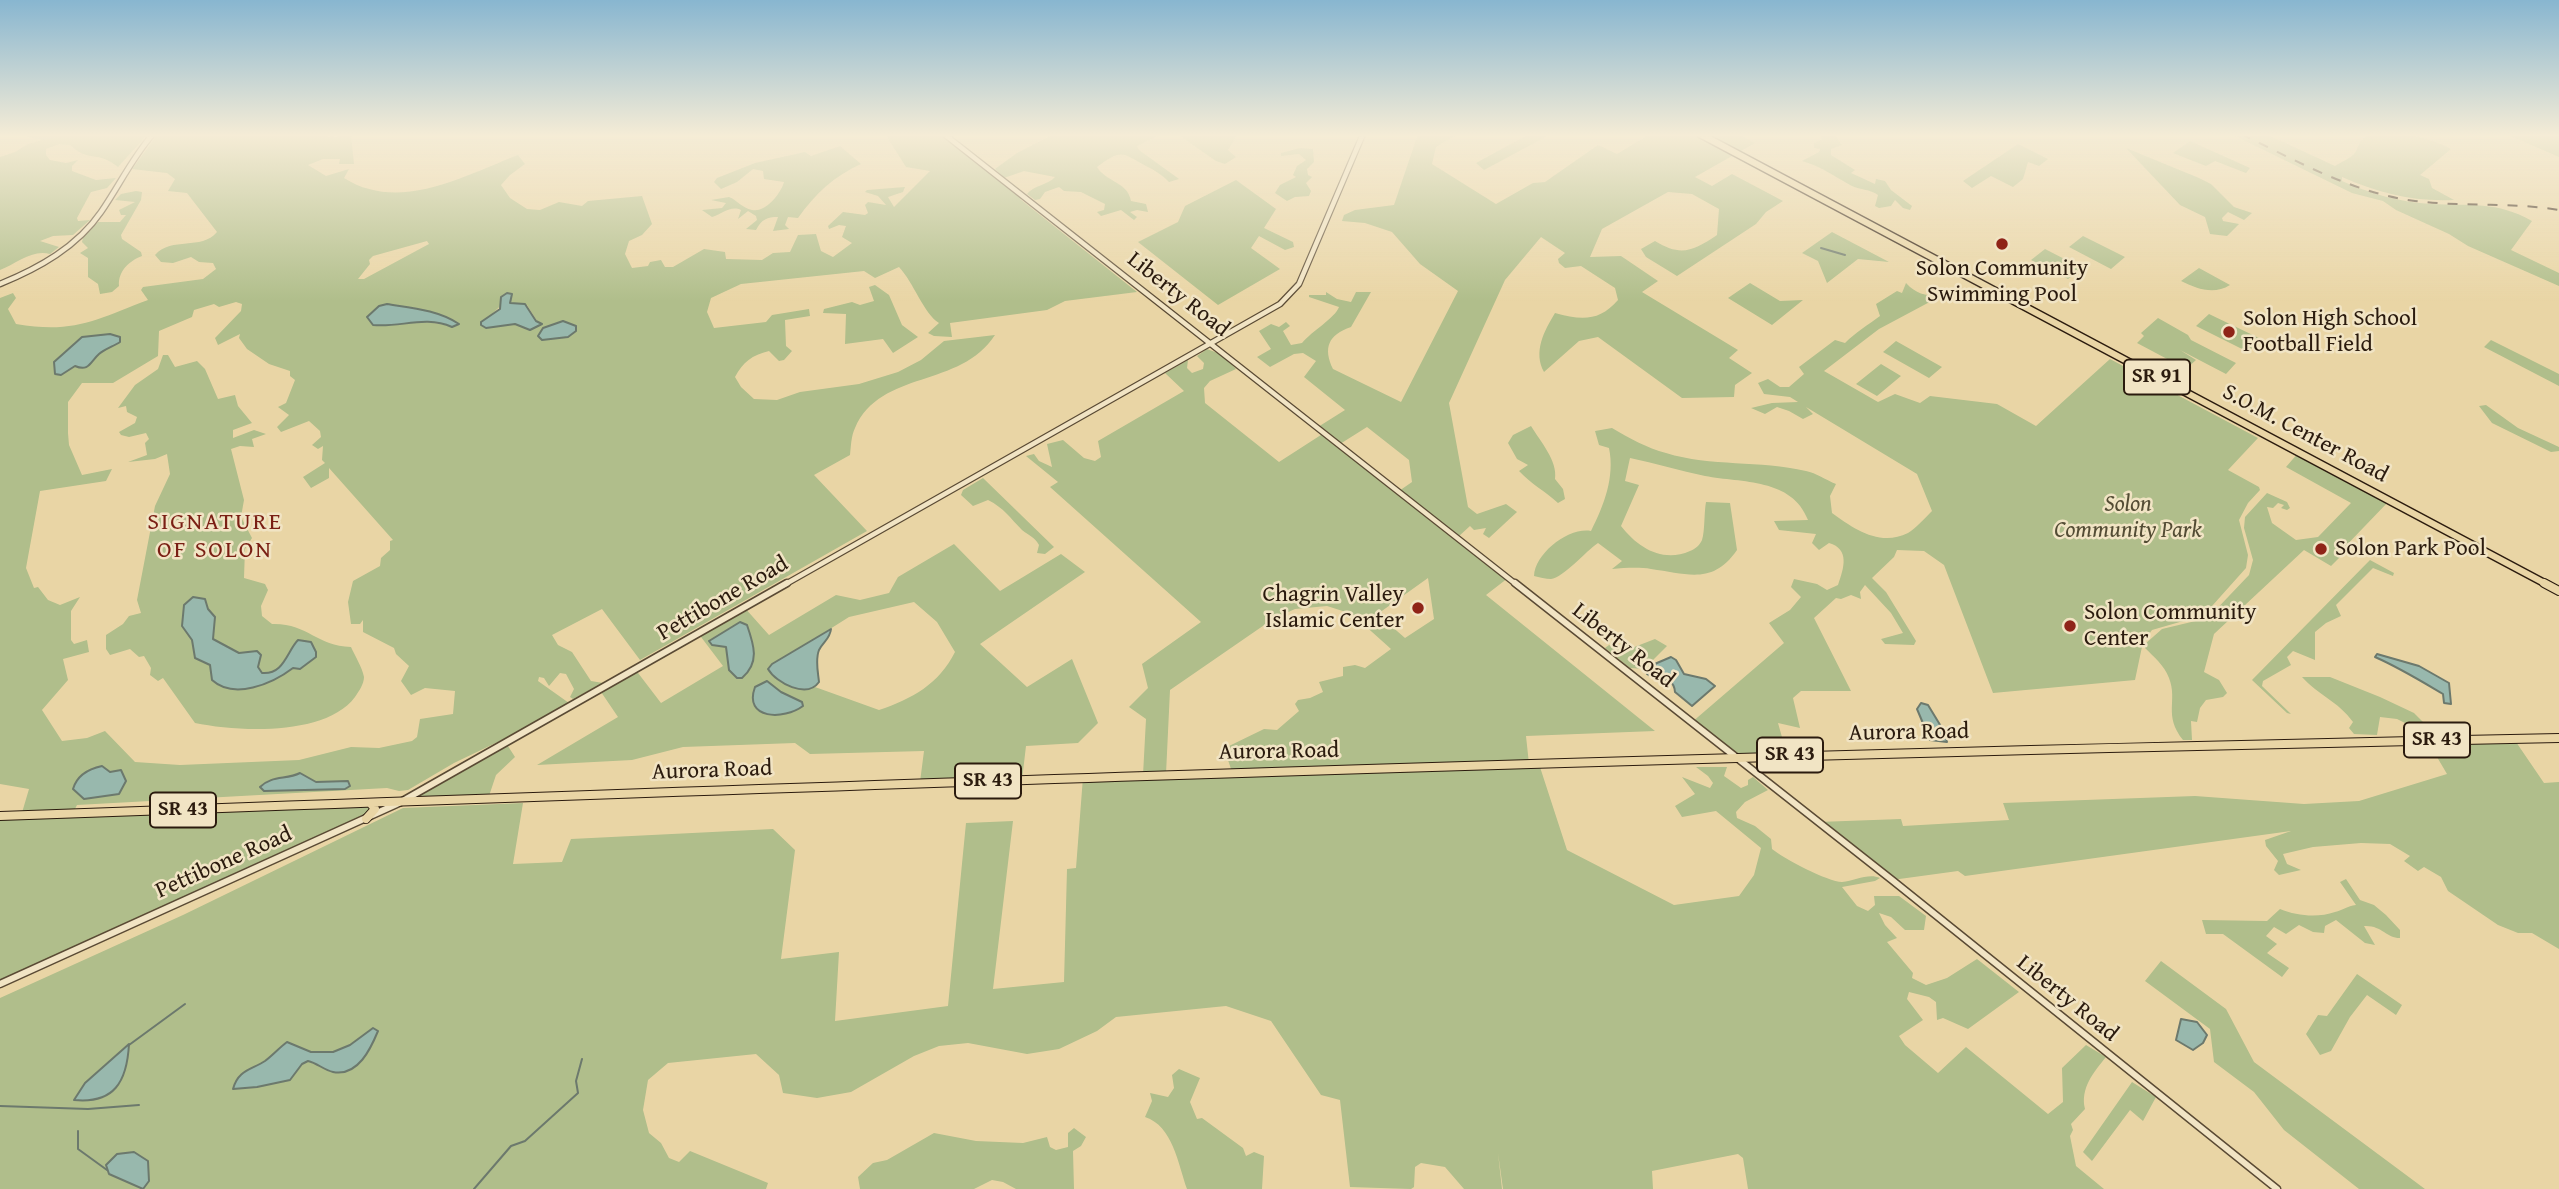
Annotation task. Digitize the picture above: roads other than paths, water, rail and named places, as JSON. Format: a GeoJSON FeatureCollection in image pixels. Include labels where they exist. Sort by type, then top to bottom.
{"type":"FeatureCollection","features":[{"type":"Feature","properties":{"kind":"main road","name":"S.O.M. Center Road"},"geometry":{"type":"LineString","coordinates":[[1804,189],[2559,591]]}},
{"type":"Feature","properties":{"kind":"main road","name":"Aurora Road"},"geometry":{"type":"LineString","coordinates":[[0,816],[399,803],[871,783],[1735,757],[2559,738]]}},
{"type":"Feature","properties":{"kind":"main road"},"geometry":{"type":"LineString","coordinates":[[366,818],[375,809],[371,804]]}},
{"type":"Feature","properties":{"kind":"street"},"geometry":{"type":"LineString","coordinates":[[0,284],[50,260],[86,231],[114,189]]}},
{"type":"Feature","properties":{"kind":"street","name":"Liberty Road"},"geometry":{"type":"LineString","coordinates":[[1015,189],[1735,757],[2277,1189]]}},
{"type":"Feature","properties":{"kind":"street","name":"Pettibone Road"},"geometry":{"type":"LineString","coordinates":[[0,984],[399,803],[1272,309],[1294,291],[1339,189]]}},
{"type":"Feature","properties":{"kind":"water"},"geometry":{"type":"Polygon","coordinates":[[[507,293],[512,294],[510,303],[525,304],[536,321],[542,324],[530,330],[515,324],[486,328],[481,325],[481,322],[500,309],[501,297],[507,293]]]}},
{"type":"Feature","properties":{"kind":"water"},"geometry":{"type":"Polygon","coordinates":[[[387,304],[434,313],[459,324],[452,327],[432,322],[373,325],[367,317],[379,306],[387,304]]]}},
{"type":"Feature","properties":{"kind":"water"},"geometry":{"type":"Polygon","coordinates":[[[563,321],[576,326],[576,331],[568,337],[542,340],[538,336],[543,328],[563,321]]]}},
{"type":"Feature","properties":{"kind":"water"},"geometry":{"type":"Polygon","coordinates":[[[110,334],[120,337],[120,342],[101,352],[83,368],[75,366],[61,375],[55,374],[54,362],[82,337],[110,334]]]}},
{"type":"Feature","properties":{"kind":"water"},"geometry":{"type":"Polygon","coordinates":[[[193,597],[205,599],[208,609],[215,617],[213,639],[239,653],[257,651],[261,655],[258,667],[262,673],[269,673],[280,666],[298,640],[311,642],[316,657],[300,669],[293,668],[253,688],[231,689],[221,686],[212,680],[210,665],[195,658],[192,640],[182,626],[184,605],[193,597]]]}},
{"type":"Feature","properties":{"kind":"water"},"geometry":{"type":"Polygon","coordinates":[[[740,622],[747,625],[754,653],[748,672],[742,678],[737,678],[729,670],[726,647],[712,645],[709,641],[740,622]]]}},
{"type":"Feature","properties":{"kind":"water"},"geometry":{"type":"Polygon","coordinates":[[[831,629],[818,654],[819,682],[814,687],[800,689],[784,684],[768,669],[772,664],[831,629]]]}},
{"type":"Feature","properties":{"kind":"water"},"geometry":{"type":"Polygon","coordinates":[[[2377,654],[2419,666],[2449,683],[2451,704],[2444,703],[2443,694],[2375,657],[2377,654]]]}},
{"type":"Feature","properties":{"kind":"water"},"geometry":{"type":"Polygon","coordinates":[[[1671,657],[1676,660],[1684,674],[1706,679],[1715,686],[1692,706],[1675,692],[1672,683],[1647,674],[1650,666],[1671,657]]]}},
{"type":"Feature","properties":{"kind":"water"},"geometry":{"type":"Polygon","coordinates":[[[767,681],[781,692],[802,702],[803,706],[786,714],[767,714],[760,711],[753,698],[755,687],[767,681]]]}},
{"type":"Feature","properties":{"kind":"water"},"geometry":{"type":"Polygon","coordinates":[[[1921,703],[1928,705],[1945,733],[1947,742],[1930,740],[1917,709],[1921,703]]]}},
{"type":"Feature","properties":{"kind":"water"},"geometry":{"type":"Polygon","coordinates":[[[102,766],[110,772],[121,770],[126,781],[119,794],[84,799],[73,789],[77,780],[84,773],[102,766]]]}},
{"type":"Feature","properties":{"kind":"water"},"geometry":{"type":"Polygon","coordinates":[[[300,773],[316,782],[348,781],[350,786],[345,789],[264,791],[260,787],[274,779],[300,773]]]}},
{"type":"Feature","properties":{"kind":"water"},"geometry":{"type":"Polygon","coordinates":[[[2181,1019],[2197,1022],[2207,1035],[2203,1043],[2193,1050],[2176,1040],[2181,1019]]]}},
{"type":"Feature","properties":{"kind":"water"},"geometry":{"type":"Polygon","coordinates":[[[373,1028],[378,1031],[372,1045],[362,1060],[350,1070],[333,1072],[308,1061],[302,1064],[290,1080],[233,1089],[242,1074],[265,1061],[287,1042],[311,1052],[333,1052],[350,1045],[373,1028]]]}},
{"type":"Feature","properties":{"kind":"water"},"geometry":{"type":"Polygon","coordinates":[[[129,1044],[125,1069],[116,1088],[99,1098],[74,1100],[85,1083],[129,1044]]]}},
{"type":"Feature","properties":{"kind":"water"},"geometry":{"type":"Polygon","coordinates":[[[134,1152],[148,1161],[149,1181],[143,1189],[109,1174],[106,1165],[117,1154],[134,1152]]]}},
{"type":"Feature","properties":{"kind":"waterway"},"geometry":{"type":"LineString","coordinates":[[1821,248],[1845,255]]}},
{"type":"Feature","properties":{"kind":"waterway"},"geometry":{"type":"LineString","coordinates":[[129,1045],[185,1004]]}},
{"type":"Feature","properties":{"kind":"waterway"},"geometry":{"type":"LineString","coordinates":[[474,1189],[511,1146],[525,1141],[578,1093],[576,1081],[582,1059]]}},
{"type":"Feature","properties":{"kind":"waterway"},"geometry":{"type":"LineString","coordinates":[[0,1106],[88,1109],[139,1105]]}},
{"type":"Feature","properties":{"kind":"waterway"},"geometry":{"type":"LineString","coordinates":[[78,1131],[78,1149],[107,1170]]}},
{"type":"Feature","properties":{"kind":"railway"},"geometry":{"type":"LineString","coordinates":[[2366,189],[2392,197],[2433,203],[2559,210]]}},
{"type":"Feature","properties":{"kind":"place","name":"Solon Community Swimming Pool"},"geometry":{"type":"Point","coordinates":[2002,244]}},
{"type":"Feature","properties":{"kind":"place","name":"Solon High School Football Field"},"geometry":{"type":"Point","coordinates":[2229,332]}},
{"type":"Feature","properties":{"kind":"place","name":"Solon Park Pool"},"geometry":{"type":"Point","coordinates":[2321,549]}},
{"type":"Feature","properties":{"kind":"place","name":"Chagrin Valley Islamic Center"},"geometry":{"type":"Point","coordinates":[1418,608]}},
{"type":"Feature","properties":{"kind":"place","name":"Solon Community Center"},"geometry":{"type":"Point","coordinates":[2070,626]}},
{"type":"Feature","properties":{"kind":"district","name":"SIGNATURE OF SOLON"},"geometry":{"type":"Point","coordinates":[215,537]}},
{"type":"Feature","properties":{"kind":"park label","name":"Solon Community Park"},"geometry":{"type":"Point","coordinates":[2128,518]}}]}
